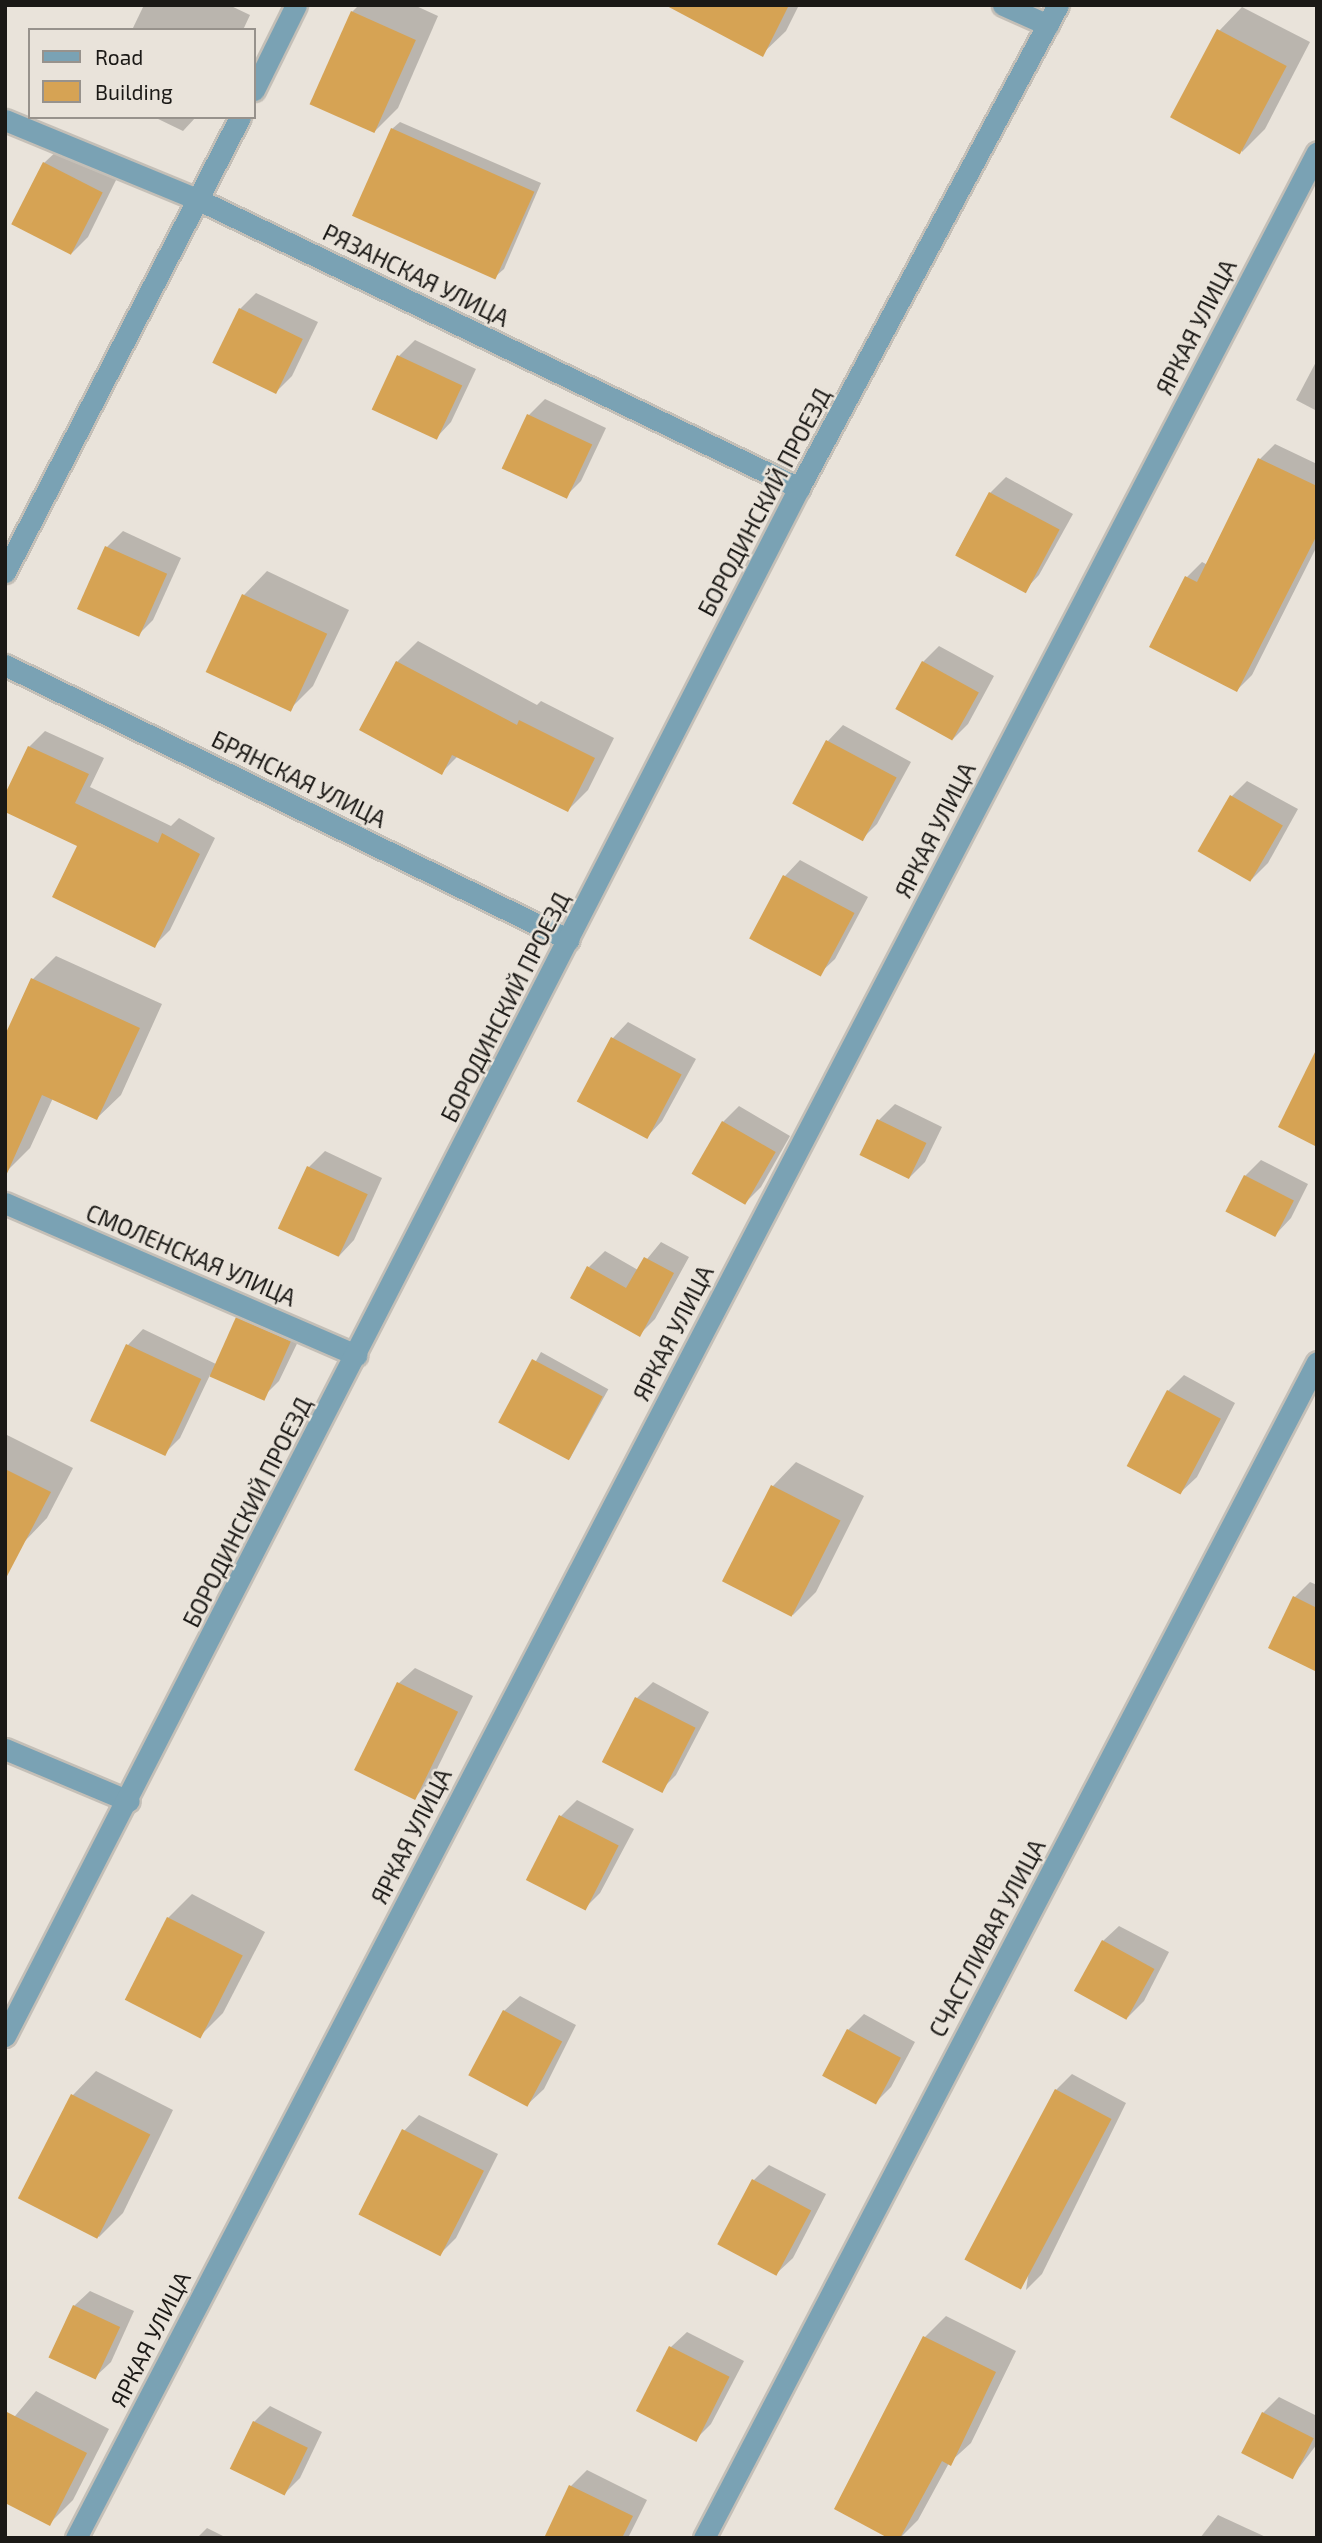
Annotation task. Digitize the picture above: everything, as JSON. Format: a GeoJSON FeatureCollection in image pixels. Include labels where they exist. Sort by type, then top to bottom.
{"type":"FeatureCollection","features":[{"type":"Feature","properties":{"kind":"street"},"geometry":{"type":"LineString","coordinates":[[256,86],[296,5]]}},
{"type":"Feature","properties":{"kind":"street"},"geometry":{"type":"LineString","coordinates":[[1003,5],[1048,25]]}},
{"type":"Feature","properties":{"kind":"street","name":"БОРОДИНСКИЙ ПРОЕЗД"},"geometry":{"type":"LineString","coordinates":[[5,2036],[129,1801],[799,488],[1058,5]]}},
{"type":"Feature","properties":{"kind":"street"},"geometry":{"type":"LineString","coordinates":[[5,572],[239,119]]}},
{"type":"Feature","properties":{"kind":"street","name":"РЯЗАНСКАЯ УЛИЦА"},"geometry":{"type":"LineString","coordinates":[[5,120],[199,200],[799,488]]}},
{"type":"Feature","properties":{"kind":"street","name":"ЯРКАЯ УЛИЦА"},"geometry":{"type":"LineString","coordinates":[[76,2538],[1317,152]]}},
{"type":"Feature","properties":{"kind":"street","name":"БРЯНСКАЯ УЛИЦА"},"geometry":{"type":"LineString","coordinates":[[5,664],[569,940]]}},
{"type":"Feature","properties":{"kind":"street","name":"СМОЛЕНСКАЯ УЛИЦА"},"geometry":{"type":"LineString","coordinates":[[5,1203],[357,1355]]}},
{"type":"Feature","properties":{"kind":"street","name":"СЧАСТЛИВАЯ УЛИЦА"},"geometry":{"type":"LineString","coordinates":[[704,2538],[1317,1362]]}},
{"type":"Feature","properties":{"kind":"street"},"geometry":{"type":"LineString","coordinates":[[5,1749],[129,1801]]}},
{"type":"Feature","properties":{"kind":"building"},"geometry":{"type":"Polygon","coordinates":[[[665,5],[789,5],[763,57],[665,5]]]}},
{"type":"Feature","properties":{"kind":"building"},"geometry":{"type":"Polygon","coordinates":[[[351,11],[416,40],[374,133],[310,104],[351,11]]]}},
{"type":"Feature","properties":{"kind":"building"},"geometry":{"type":"Polygon","coordinates":[[[1217,29],[1287,66],[1240,154],[1170,117],[1217,29]]]}},
{"type":"Feature","properties":{"kind":"building"},"geometry":{"type":"Polygon","coordinates":[[[391,128],[534,192],[495,280],[352,216],[391,128]]]}},
{"type":"Feature","properties":{"kind":"building"},"geometry":{"type":"Polygon","coordinates":[[[43,162],[103,192],[71,255],[11,224],[43,162]]]}},
{"type":"Feature","properties":{"kind":"building"},"geometry":{"type":"Polygon","coordinates":[[[239,308],[303,339],[276,394],[212,363],[239,308]]]}},
{"type":"Feature","properties":{"kind":"building"},"geometry":{"type":"Polygon","coordinates":[[[397,355],[462,385],[437,440],[372,409],[397,355]]]}},
{"type":"Feature","properties":{"kind":"building"},"geometry":{"type":"Polygon","coordinates":[[[527,414],[592,444],[567,499],[502,468],[527,414]]]}},
{"type":"Feature","properties":{"kind":"building"},"geometry":{"type":"Polygon","coordinates":[[[1258,458],[1317,486],[1317,535],[1237,692],[1149,647],[1185,576],[1197,582],[1258,458]]]}},
{"type":"Feature","properties":{"kind":"building"},"geometry":{"type":"Polygon","coordinates":[[[989,492],[1060,530],[1026,593],[955,556],[989,492]]]}},
{"type":"Feature","properties":{"kind":"building"},"geometry":{"type":"Polygon","coordinates":[[[105,546],[167,574],[139,637],[77,609],[105,546]]]}},
{"type":"Feature","properties":{"kind":"building"},"geometry":{"type":"Polygon","coordinates":[[[242,594],[327,634],[291,712],[206,672],[242,594]]]}},
{"type":"Feature","properties":{"kind":"building"},"geometry":{"type":"Polygon","coordinates":[[[396,661],[517,725],[519,720],[595,758],[568,812],[452,755],[442,775],[359,730],[396,661]]]}},
{"type":"Feature","properties":{"kind":"building"},"geometry":{"type":"Polygon","coordinates":[[[922,661],[979,693],[952,741],[895,709],[922,661]]]}},
{"type":"Feature","properties":{"kind":"building"},"geometry":{"type":"Polygon","coordinates":[[[826,740],[897,778],[863,841],[792,804],[826,740]]]}},
{"type":"Feature","properties":{"kind":"building"},"geometry":{"type":"Polygon","coordinates":[[[28,746],[89,774],[75,803],[158,843],[162,833],[200,854],[155,948],[52,897],[77,846],[5,812],[5,794],[28,746]]]}},
{"type":"Feature","properties":{"kind":"building"},"geometry":{"type":"Polygon","coordinates":[[[1230,795],[1283,825],[1250,882],[1198,851],[1230,795]]]}},
{"type":"Feature","properties":{"kind":"building"},"geometry":{"type":"Polygon","coordinates":[[[783,875],[855,913],[821,977],[749,939],[783,875]]]}},
{"type":"Feature","properties":{"kind":"building"},"geometry":{"type":"Polygon","coordinates":[[[31,978],[140,1028],[97,1120],[42,1095],[5,1178],[5,1035],[31,978]]]}},
{"type":"Feature","properties":{"kind":"building"},"geometry":{"type":"Polygon","coordinates":[[[611,1037],[682,1075],[647,1139],[577,1101],[611,1037]]]}},
{"type":"Feature","properties":{"kind":"building"},"geometry":{"type":"Polygon","coordinates":[[[1317,1048],[1317,1147],[1278,1127],[1317,1048]]]}},
{"type":"Feature","properties":{"kind":"building"},"geometry":{"type":"Polygon","coordinates":[[[877,1119],[926,1143],[909,1179],[859,1155],[877,1119]]]}},
{"type":"Feature","properties":{"kind":"building"},"geometry":{"type":"Polygon","coordinates":[[[722,1121],[776,1152],[745,1205],[692,1174],[722,1121]]]}},
{"type":"Feature","properties":{"kind":"building"},"geometry":{"type":"Polygon","coordinates":[[[307,1166],[368,1194],[339,1257],[278,1229],[307,1166]]]}},
{"type":"Feature","properties":{"kind":"building"},"geometry":{"type":"Polygon","coordinates":[[[1244,1175],[1294,1200],[1275,1237],[1225,1212],[1244,1175]]]}},
{"type":"Feature","properties":{"kind":"building"},"geometry":{"type":"Polygon","coordinates":[[[644,1257],[674,1273],[640,1337],[570,1298],[587,1266],[626,1288],[644,1257]]]}},
{"type":"Feature","properties":{"kind":"building"},"geometry":{"type":"Polygon","coordinates":[[[236,1317],[291,1341],[264,1401],[210,1376],[236,1317]]]}},
{"type":"Feature","properties":{"kind":"building"},"geometry":{"type":"Polygon","coordinates":[[[126,1344],[201,1379],[165,1456],[90,1421],[126,1344]]]}},
{"type":"Feature","properties":{"kind":"building"},"geometry":{"type":"Polygon","coordinates":[[[532,1359],[603,1397],[569,1460],[498,1423],[532,1359]]]}},
{"type":"Feature","properties":{"kind":"building"},"geometry":{"type":"Polygon","coordinates":[[[1167,1390],[1221,1419],[1180,1495],[1127,1466],[1167,1390]]]}},
{"type":"Feature","properties":{"kind":"building"},"geometry":{"type":"Polygon","coordinates":[[[5,1469],[51,1492],[5,1580],[5,1469]]]}},
{"type":"Feature","properties":{"kind":"building"},"geometry":{"type":"Polygon","coordinates":[[[771,1485],[840,1520],[791,1617],[722,1581],[771,1485]]]}},
{"type":"Feature","properties":{"kind":"building"},"geometry":{"type":"Polygon","coordinates":[[[1293,1596],[1317,1608],[1317,1672],[1268,1648],[1293,1596]]]}},
{"type":"Feature","properties":{"kind":"building"},"geometry":{"type":"Polygon","coordinates":[[[397,1682],[458,1712],[415,1800],[354,1770],[397,1682]]]}},
{"type":"Feature","properties":{"kind":"building"},"geometry":{"type":"Polygon","coordinates":[[[635,1697],[696,1728],[662,1793],[602,1762],[635,1697]]]}},
{"type":"Feature","properties":{"kind":"building"},"geometry":{"type":"Polygon","coordinates":[[[559,1815],[619,1845],[586,1910],[526,1880],[559,1815]]]}},
{"type":"Feature","properties":{"kind":"building"},"geometry":{"type":"Polygon","coordinates":[[[167,1917],[243,1956],[201,2038],[125,2000],[167,1917]]]}},
{"type":"Feature","properties":{"kind":"building"},"geometry":{"type":"Polygon","coordinates":[[[1102,1940],[1154,1969],[1126,2020],[1074,1991],[1102,1940]]]}},
{"type":"Feature","properties":{"kind":"building"},"geometry":{"type":"Polygon","coordinates":[[[503,2010],[562,2041],[527,2107],[468,2075],[503,2010]]]}},
{"type":"Feature","properties":{"kind":"building"},"geometry":{"type":"Polygon","coordinates":[[[847,2029],[901,2058],[876,2104],[822,2076],[847,2029]]]}},
{"type":"Feature","properties":{"kind":"building"},"geometry":{"type":"Polygon","coordinates":[[[1055,2089],[1112,2119],[1021,2289],[964,2259],[1055,2089]]]}},
{"type":"Feature","properties":{"kind":"building"},"geometry":{"type":"Polygon","coordinates":[[[71,2094],[150,2134],[97,2239],[18,2198],[71,2094]]]}},
{"type":"Feature","properties":{"kind":"building"},"geometry":{"type":"Polygon","coordinates":[[[402,2129],[484,2171],[440,2256],[358,2215],[402,2129]]]}},
{"type":"Feature","properties":{"kind":"building"},"geometry":{"type":"Polygon","coordinates":[[[752,2179],[811,2210],[776,2276],[717,2244],[752,2179]]]}},
{"type":"Feature","properties":{"kind":"building"},"geometry":{"type":"Polygon","coordinates":[[[73,2305],[120,2327],[96,2380],[48,2358],[73,2305]]]}},
{"type":"Feature","properties":{"kind":"building"},"geometry":{"type":"Polygon","coordinates":[[[923,2336],[996,2372],[951,2466],[942,2461],[900,2538],[888,2538],[834,2509],[923,2336]]]}},
{"type":"Feature","properties":{"kind":"building"},"geometry":{"type":"Polygon","coordinates":[[[669,2346],[730,2377],[696,2442],[636,2411],[669,2346]]]}},
{"type":"Feature","properties":{"kind":"building"},"geometry":{"type":"Polygon","coordinates":[[[5,2411],[87,2453],[50,2526],[5,2503],[5,2411]]]}},
{"type":"Feature","properties":{"kind":"building"},"geometry":{"type":"Polygon","coordinates":[[[1262,2412],[1314,2438],[1293,2479],[1241,2453],[1262,2412]]]}},
{"type":"Feature","properties":{"kind":"building"},"geometry":{"type":"Polygon","coordinates":[[[253,2421],[308,2448],[285,2495],[230,2469],[253,2421]]]}},
{"type":"Feature","properties":{"kind":"building"},"geometry":{"type":"Polygon","coordinates":[[[569,2485],[633,2516],[622,2538],[544,2538],[569,2485]]]}}]}
